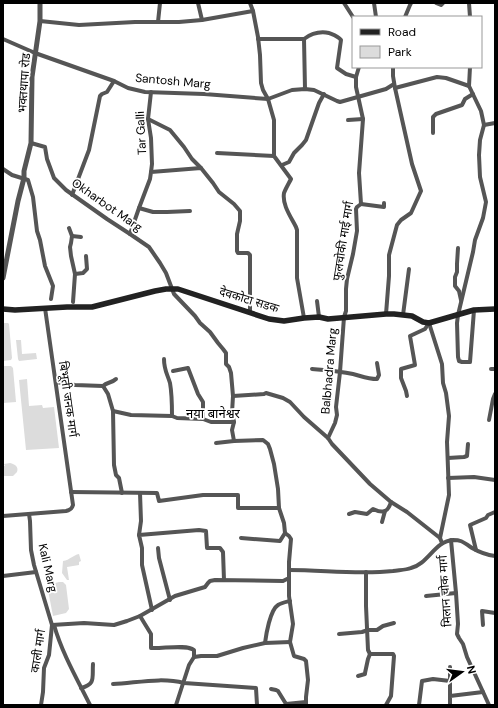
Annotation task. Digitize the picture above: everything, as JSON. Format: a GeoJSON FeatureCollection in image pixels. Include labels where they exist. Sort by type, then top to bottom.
{"type":"FeatureCollection","features":[{"type":"Feature","properties":{"kind":"main road","name":"देवकोटा सडक"},"geometry":{"type":"LineString","coordinates":[[3,309],[92,307],[172,288],[250,314],[278,321],[319,317],[328,318],[386,314],[412,316],[422,322],[429,323]]}},
{"type":"Feature","properties":{"kind":"main road"},"geometry":{"type":"LineString","coordinates":[[429,323],[474,310],[495,309]]}},
{"type":"Feature","properties":{"kind":"main road"},"geometry":{"type":"LineString","coordinates":[[3,314],[9,310]]}},
{"type":"Feature","properties":{"kind":"street","name":"भक्तथापा रोड"},"geometry":{"type":"LineString","coordinates":[[3,278],[30,143],[32,77],[40,21],[40,3]]}},
{"type":"Feature","properties":{"kind":"street"},"geometry":{"type":"LineString","coordinates":[[158,22],[160,3]]}},
{"type":"Feature","properties":{"kind":"street"},"geometry":{"type":"LineString","coordinates":[[198,3],[202,20]]}},
{"type":"Feature","properties":{"kind":"street"},"geometry":{"type":"LineString","coordinates":[[250,3],[258,39],[261,83],[268,99],[274,120],[274,156],[292,179],[285,192],[284,198],[285,204],[297,230],[297,278],[304,318]]}},
{"type":"Feature","properties":{"kind":"street"},"geometry":{"type":"LineString","coordinates":[[344,3],[352,16]]}},
{"type":"Feature","properties":{"kind":"street"},"geometry":{"type":"LineString","coordinates":[[374,3],[376,16]]}},
{"type":"Feature","properties":{"kind":"street"},"geometry":{"type":"LineString","coordinates":[[405,16],[411,3]]}},
{"type":"Feature","properties":{"kind":"street"},"geometry":{"type":"LineString","coordinates":[[436,3],[441,5],[443,3]]}},
{"type":"Feature","properties":{"kind":"street"},"geometry":{"type":"LineString","coordinates":[[470,3],[470,16]]}},
{"type":"Feature","properties":{"kind":"street"},"geometry":{"type":"LineString","coordinates":[[40,21],[79,25],[202,20],[253,11]]}},
{"type":"Feature","properties":{"kind":"street"},"geometry":{"type":"LineString","coordinates":[[258,39],[304,39],[309,35],[322,32],[332,34],[341,40],[337,68],[346,74],[356,76],[359,68]]}},
{"type":"Feature","properties":{"kind":"street","name":"Santosh Marg"},"geometry":{"type":"LineString","coordinates":[[3,39],[35,53],[114,81],[128,88],[151,92],[268,99]]}},
{"type":"Feature","properties":{"kind":"street"},"geometry":{"type":"LineString","coordinates":[[304,39],[305,89]]}},
{"type":"Feature","properties":{"kind":"street"},"geometry":{"type":"LineString","coordinates":[[386,314],[390,276],[389,255],[397,225],[411,213],[421,191],[412,164],[394,86],[393,68]]}},
{"type":"Feature","properties":{"kind":"street"},"geometry":{"type":"LineString","coordinates":[[468,86],[470,68]]}},
{"type":"Feature","properties":{"kind":"street","name":"फुलचोकी माई मार्ग"},"geometry":{"type":"LineString","coordinates":[[344,317],[346,311],[347,279],[357,231],[356,209],[361,204],[359,172],[363,119],[356,87],[356,76]]}},
{"type":"Feature","properties":{"kind":"street"},"geometry":{"type":"LineString","coordinates":[[268,99],[292,90],[305,89],[314,90],[340,102],[386,88],[437,77],[446,78],[468,86],[481,112],[484,125],[480,140],[479,154],[480,177],[486,202],[483,218],[475,240],[474,252],[458,314],[458,357],[462,362],[470,362],[474,310]]}},
{"type":"Feature","properties":{"kind":"street"},"geometry":{"type":"LineString","coordinates":[[72,195],[89,150],[100,96],[107,92],[114,81]]}},
{"type":"Feature","properties":{"kind":"street","name":"Tar Galli"},"geometry":{"type":"LineString","coordinates":[[130,234],[150,180],[152,164],[151,138],[148,119],[151,92]]}},
{"type":"Feature","properties":{"kind":"street"},"geometry":{"type":"LineString","coordinates":[[282,165],[288,162],[306,140],[324,94]]}},
{"type":"Feature","properties":{"kind":"street"},"geometry":{"type":"LineString","coordinates":[[433,133],[434,115],[462,105],[465,99],[473,94]]}},
{"type":"Feature","properties":{"kind":"street"},"geometry":{"type":"LineString","coordinates":[[148,119],[170,130],[219,192],[240,211],[237,249],[238,253],[248,253],[250,255],[250,314]]}},
{"type":"Feature","properties":{"kind":"street"},"geometry":{"type":"LineString","coordinates":[[348,120],[363,119]]}},
{"type":"Feature","properties":{"kind":"street"},"geometry":{"type":"LineString","coordinates":[[484,125],[495,123]]}},
{"type":"Feature","properties":{"kind":"street","name":"Okharbot Marg"},"geometry":{"type":"LineString","coordinates":[[30,143],[45,147],[47,159],[54,178],[66,190],[106,220],[130,234],[149,248],[166,273],[174,294],[210,332],[226,353],[226,364],[231,373],[233,396],[232,413],[234,422],[232,430],[234,441]]}},
{"type":"Feature","properties":{"kind":"street"},"geometry":{"type":"LineString","coordinates":[[217,152],[274,156]]}},
{"type":"Feature","properties":{"kind":"street"},"geometry":{"type":"LineString","coordinates":[[151,172],[201,168]]}},
{"type":"Feature","properties":{"kind":"street"},"geometry":{"type":"LineString","coordinates":[[3,169],[28,180],[33,197],[37,231],[45,266],[53,286],[51,299]]}},
{"type":"Feature","properties":{"kind":"street"},"geometry":{"type":"LineString","coordinates":[[361,204],[384,207],[384,203]]}},
{"type":"Feature","properties":{"kind":"street"},"geometry":{"type":"LineString","coordinates":[[139,208],[153,212],[190,211]]}},
{"type":"Feature","properties":{"kind":"street"},"geometry":{"type":"LineString","coordinates":[[69,228],[72,236],[70,247],[75,274],[73,302]]}},
{"type":"Feature","properties":{"kind":"street"},"geometry":{"type":"LineString","coordinates":[[72,236],[81,237]]}},
{"type":"Feature","properties":{"kind":"street"},"geometry":{"type":"LineString","coordinates":[[458,248],[458,264],[455,277],[455,286],[459,291],[461,302]]}},
{"type":"Feature","properties":{"kind":"street"},"geometry":{"type":"LineString","coordinates":[[75,274],[83,273],[87,269],[86,256]]}},
{"type":"Feature","properties":{"kind":"street"},"geometry":{"type":"LineString","coordinates":[[403,315],[409,269]]}},
{"type":"Feature","properties":{"kind":"street"},"geometry":{"type":"LineString","coordinates":[[317,301],[319,317]]}},
{"type":"Feature","properties":{"kind":"street","name":"बिभूती जनक मार्ग"},"geometry":{"type":"LineString","coordinates":[[3,516],[69,510],[73,505],[45,308]]}},
{"type":"Feature","properties":{"kind":"street","name":"Balbhadra Marg"},"geometry":{"type":"LineString","coordinates":[[328,438],[337,415],[336,407],[344,317]]}},
{"type":"Feature","properties":{"kind":"street"},"geometry":{"type":"LineString","coordinates":[[407,396],[401,378],[401,369],[415,365],[410,336],[425,329],[429,323]]}},
{"type":"Feature","properties":{"kind":"street"},"geometry":{"type":"LineString","coordinates":[[429,323],[442,364],[443,383],[449,416],[449,495],[440,538]]}},
{"type":"Feature","properties":{"kind":"street"},"geometry":{"type":"LineString","coordinates":[[164,359],[164,366],[171,388],[172,416]]}},
{"type":"Feature","properties":{"kind":"street"},"geometry":{"type":"LineString","coordinates":[[312,369],[340,372],[377,379],[379,375],[377,363]]}},
{"type":"Feature","properties":{"kind":"street"},"geometry":{"type":"LineString","coordinates":[[173,371],[188,368],[198,394],[203,402],[203,419]]}},
{"type":"Feature","properties":{"kind":"street"},"geometry":{"type":"LineString","coordinates":[[56,382],[75,385],[103,386],[116,379]]}},
{"type":"Feature","properties":{"kind":"street"},"geometry":{"type":"LineString","coordinates":[[103,386],[108,394],[113,411],[114,465],[116,475],[119,478],[122,493]]}},
{"type":"Feature","properties":{"kind":"street"},"geometry":{"type":"LineString","coordinates":[[233,396],[266,393],[283,398],[290,402],[304,417],[328,438],[370,484],[391,502],[407,512],[440,538],[442,543]]}},
{"type":"Feature","properties":{"kind":"street"},"geometry":{"type":"LineString","coordinates":[[489,420],[495,394]]}},
{"type":"Feature","properties":{"kind":"street"},"geometry":{"type":"LineString","coordinates":[[113,411],[131,415],[172,416],[177,418],[203,419],[211,422],[234,422]]}},
{"type":"Feature","properties":{"kind":"street"},"geometry":{"type":"LineString","coordinates":[[216,443],[263,440],[268,444],[274,464],[279,508],[284,523],[285,534],[280,541],[241,538]]}},
{"type":"Feature","properties":{"kind":"street"},"geometry":{"type":"LineString","coordinates":[[448,458],[467,456],[468,444]]}},
{"type":"Feature","properties":{"kind":"street"},"geometry":{"type":"LineString","coordinates":[[448,478],[474,477],[495,480]]}},
{"type":"Feature","properties":{"kind":"street"},"geometry":{"type":"LineString","coordinates":[[71,492],[158,493],[159,502],[203,495],[238,495],[238,508],[279,508]]}},
{"type":"Feature","properties":{"kind":"street"},"geometry":{"type":"LineString","coordinates":[[140,493],[141,521],[139,535],[142,548],[142,565],[152,610]]}},
{"type":"Feature","properties":{"kind":"street"},"geometry":{"type":"LineString","coordinates":[[349,514],[355,512],[368,514],[373,509],[376,511],[384,511],[389,508],[391,502]]}},
{"type":"Feature","properties":{"kind":"street"},"geometry":{"type":"LineString","coordinates":[[382,522],[384,511]]}},
{"type":"Feature","properties":{"kind":"street"},"geometry":{"type":"LineString","coordinates":[[476,550],[471,524],[486,518],[488,515],[495,512]]}},
{"type":"Feature","properties":{"kind":"street","name":"Kali Marg"},"geometry":{"type":"LineString","coordinates":[[29,514],[32,550],[36,572],[56,633],[73,674],[90,705]]}},
{"type":"Feature","properties":{"kind":"street"},"geometry":{"type":"LineString","coordinates":[[139,535],[199,530],[206,531],[207,548],[220,548],[223,552],[224,580]]}},
{"type":"Feature","properties":{"kind":"street"},"geometry":{"type":"LineString","coordinates":[[272,689],[278,691],[286,704],[306,704],[308,680],[306,661],[294,656],[290,642],[293,624],[289,578],[291,539],[285,534]]}},
{"type":"Feature","properties":{"kind":"street"},"geometry":{"type":"LineString","coordinates":[[289,570],[384,572],[411,569],[419,565],[442,543],[451,540],[463,541],[476,550],[495,556]]}},
{"type":"Feature","properties":{"kind":"street","name":"मिलान चोक मार्ग"},"geometry":{"type":"LineString","coordinates":[[451,540],[458,624],[457,634],[463,644],[466,657],[489,705]]}},
{"type":"Feature","properties":{"kind":"street"},"geometry":{"type":"LineString","coordinates":[[158,548],[159,558],[170,600]]}},
{"type":"Feature","properties":{"kind":"street"},"geometry":{"type":"LineString","coordinates":[[26,550],[32,550]]}},
{"type":"Feature","properties":{"kind":"street"},"geometry":{"type":"LineString","coordinates":[[3,576],[36,572]]}},
{"type":"Feature","properties":{"kind":"street"},"geometry":{"type":"LineString","coordinates":[[358,676],[365,674],[370,654],[368,650],[366,572]]}},
{"type":"Feature","properties":{"kind":"street"},"geometry":{"type":"LineString","coordinates":[[53,625],[84,623],[114,625],[127,622],[152,610],[175,596],[205,587],[210,581],[283,581],[289,578]]}},
{"type":"Feature","properties":{"kind":"street"},"geometry":{"type":"LineString","coordinates":[[426,596],[456,593]]}},
{"type":"Feature","properties":{"kind":"street"},"geometry":{"type":"LineString","coordinates":[[265,644],[268,626],[274,608],[279,604],[290,601]]}},
{"type":"Feature","properties":{"kind":"street"},"geometry":{"type":"LineString","coordinates":[[483,625],[482,612],[495,613]]}},
{"type":"Feature","properties":{"kind":"street"},"geometry":{"type":"LineString","coordinates":[[140,616],[151,634],[151,648],[178,647],[191,648],[194,651],[194,657],[189,665],[176,705]]}},
{"type":"Feature","properties":{"kind":"street"},"geometry":{"type":"LineString","coordinates":[[339,634],[377,630],[383,626],[394,623]]}},
{"type":"Feature","properties":{"kind":"street","name":"काली मार्ग"},"geometry":{"type":"LineString","coordinates":[[41,705],[44,668],[49,655],[53,625]]}},
{"type":"Feature","properties":{"kind":"street"},"geometry":{"type":"LineString","coordinates":[[194,657],[217,656],[243,648],[290,642]]}},
{"type":"Feature","properties":{"kind":"street"},"geometry":{"type":"LineString","coordinates":[[370,654],[392,654],[394,656],[391,696],[386,705]]}},
{"type":"Feature","properties":{"kind":"street"},"geometry":{"type":"LineString","coordinates":[[81,688],[92,682],[93,664]]}},
{"type":"Feature","properties":{"kind":"street"},"geometry":{"type":"LineString","coordinates":[[450,667],[450,705]]}},
{"type":"Feature","properties":{"kind":"street"},"geometry":{"type":"LineString","coordinates":[[420,705],[422,681],[433,679],[450,681]]}},
{"type":"Feature","properties":{"kind":"street"},"geometry":{"type":"LineString","coordinates":[[113,684],[166,680],[184,683],[256,688],[257,705]]}},
{"type":"Feature","properties":{"kind":"street"},"geometry":{"type":"LineString","coordinates":[[450,696],[483,692]]}},
{"type":"Feature","properties":{"kind":"green space"},"geometry":{"type":"Polygon","coordinates":[[[3,323],[9,324],[12,358],[11,360],[3,361],[3,323]]]}},
{"type":"Feature","properties":{"kind":"green space"},"geometry":{"type":"Polygon","coordinates":[[[16,340],[21,340],[22,354],[36,353],[37,359],[19,361],[16,340]]]}},
{"type":"Feature","properties":{"kind":"green space"},"geometry":{"type":"Polygon","coordinates":[[[3,366],[11,366],[13,368],[16,402],[3,403],[3,366]]]}},
{"type":"Feature","properties":{"kind":"green space"},"geometry":{"type":"Polygon","coordinates":[[[27,379],[29,406],[42,405],[43,408],[54,407],[59,448],[26,450],[19,380],[27,379]]]}},
{"type":"Feature","properties":{"kind":"green space"},"geometry":{"type":"Polygon","coordinates":[[[10,463],[16,466],[17,472],[13,476],[3,476],[4,464],[10,463]]]}},
{"type":"Feature","properties":{"kind":"green space"},"geometry":{"type":"Polygon","coordinates":[[[79,554],[81,561],[79,562],[79,565],[67,567],[69,580],[67,580],[62,573],[63,561],[79,554]]]}},
{"type":"Feature","properties":{"kind":"green space"},"geometry":{"type":"Polygon","coordinates":[[[63,582],[66,585],[69,609],[66,613],[53,616],[47,585],[63,582]]]}},
{"type":"Feature","properties":{"kind":"district","name":"नया बानेश्वर"},"geometry":{"type":"Point","coordinates":[213,413]}}]}
